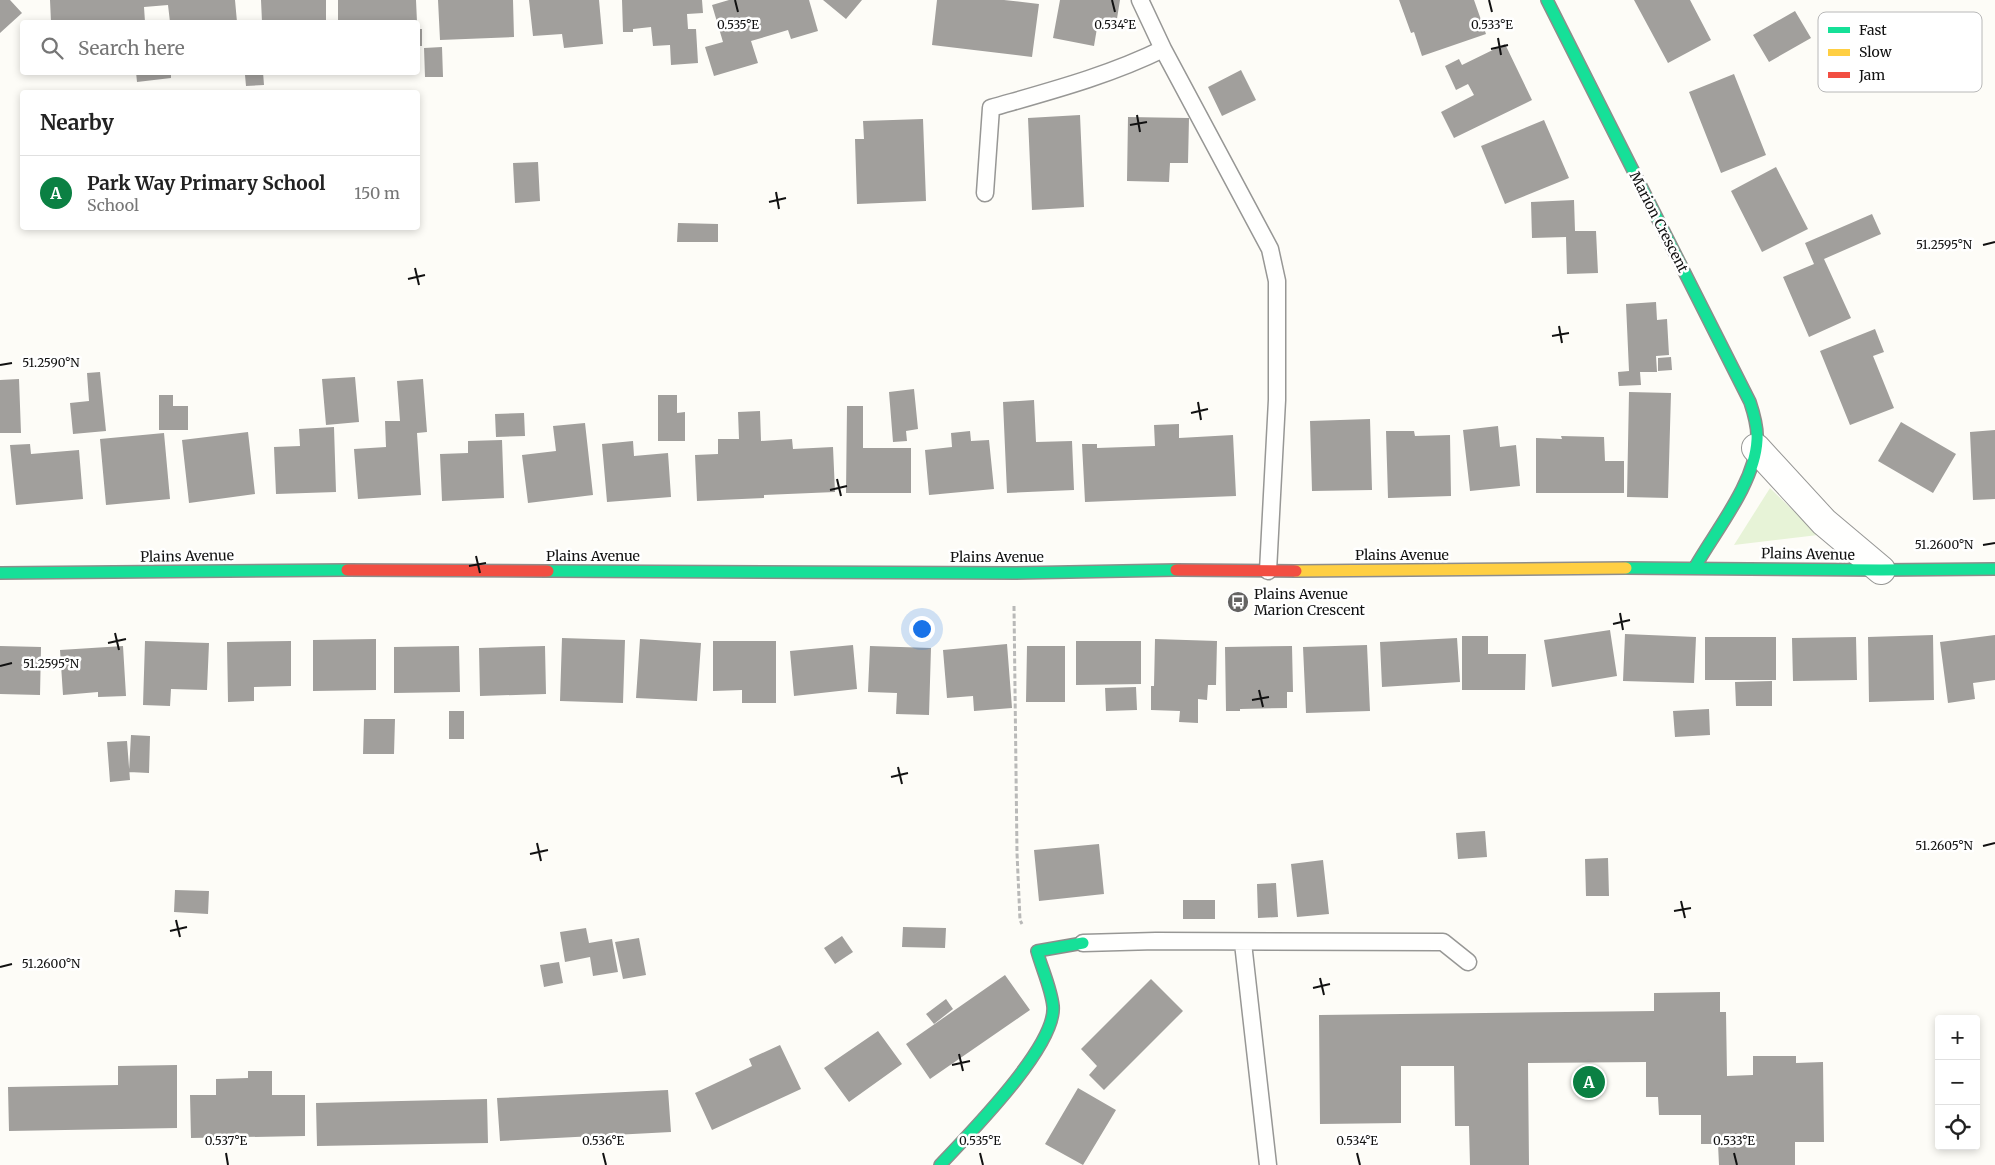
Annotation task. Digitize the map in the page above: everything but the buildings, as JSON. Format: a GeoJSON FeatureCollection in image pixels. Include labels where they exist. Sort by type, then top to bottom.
{"type":"FeatureCollection","features":[{"type":"Feature","properties":{"kind":"street","name":"Marion Crescent"},"geometry":{"type":"LineString","coordinates":[[1547,0],[1750,402],[1756,420],[1756,448],[1744,482],[1695,567]]}},
{"type":"Feature","properties":{"kind":"street"},"geometry":{"type":"LineString","coordinates":[[1756,448],[1824,522],[1881,570]]}},
{"type":"Feature","properties":{"kind":"street","name":"Plains Avenue"},"geometry":{"type":"LineString","coordinates":[[0,573],[357,570],[1014,573],[1160,570],[1268,571],[1695,567],[1881,570],[1995,569]]}},
{"type":"Feature","properties":{"kind":"street"},"geometry":{"type":"LineString","coordinates":[[940,1165],[995,1106],[1025,1068],[1049,1028],[1052,1007],[1037,950],[1083,943]]}},
{"type":"Feature","properties":{"kind":"lane"},"geometry":{"type":"LineString","coordinates":[[1140,0],[1163,48],[1270,250],[1277,281],[1277,400],[1268,571]]}},
{"type":"Feature","properties":{"kind":"lane"},"geometry":{"type":"LineString","coordinates":[[985,193],[991,108],[1078,83],[1132,64],[1163,48]]}},
{"type":"Feature","properties":{"kind":"lane"},"geometry":{"type":"LineString","coordinates":[[1083,943],[1156,941],[1243,943],[1443,942],[1468,962]]}},
{"type":"Feature","properties":{"kind":"lane"},"geometry":{"type":"LineString","coordinates":[[1243,943],[1268,1165]]}},
{"type":"Feature","properties":{"kind":"path"},"geometry":{"type":"LineString","coordinates":[[1014,573],[1017,843],[1020,920],[1037,950]]}},
{"type":"Feature","properties":{"kind":"green space"},"geometry":{"type":"Polygon","coordinates":[[[1770,488],[1818,535],[1734,545],[1770,488]]]}},
{"type":"Feature","properties":{"kind":"traffic: fast"},"geometry":{"type":"LineString","coordinates":[[1547,0],[1750,402],[1754,416],[1757,440],[1755,456],[1749,473],[1733,506],[1695,567]]}},
{"type":"Feature","properties":{"kind":"traffic: fast"},"geometry":{"type":"LineString","coordinates":[[1626,568],[1995,569]]}},
{"type":"Feature","properties":{"kind":"traffic: fast"},"geometry":{"type":"LineString","coordinates":[[0,573],[347,570]]}},
{"type":"Feature","properties":{"kind":"traffic: fast"},"geometry":{"type":"LineString","coordinates":[[548,571],[1014,573],[1176,570]]}},
{"type":"Feature","properties":{"kind":"traffic: fast"},"geometry":{"type":"LineString","coordinates":[[940,1165],[989,1112],[1041,1044],[1050,1023],[1053,1006],[1037,951],[1083,943]]}},
{"type":"Feature","properties":{"kind":"traffic: slow"},"geometry":{"type":"LineString","coordinates":[[1296,571],[1626,568]]}},
{"type":"Feature","properties":{"kind":"traffic: jam"},"geometry":{"type":"LineString","coordinates":[[347,570],[548,571]]}},
{"type":"Feature","properties":{"kind":"traffic: jam"},"geometry":{"type":"LineString","coordinates":[[1176,570],[1296,571]]}},
{"type":"Feature","properties":{"kind":"place","name":"Plains Avenue Marion Crescent"},"geometry":{"type":"Point","coordinates":[1238,602]}},
{"type":"Feature","properties":{"kind":"place","name":"Park Way Primary School"},"geometry":{"type":"Point","coordinates":[1589,1082]}}]}
